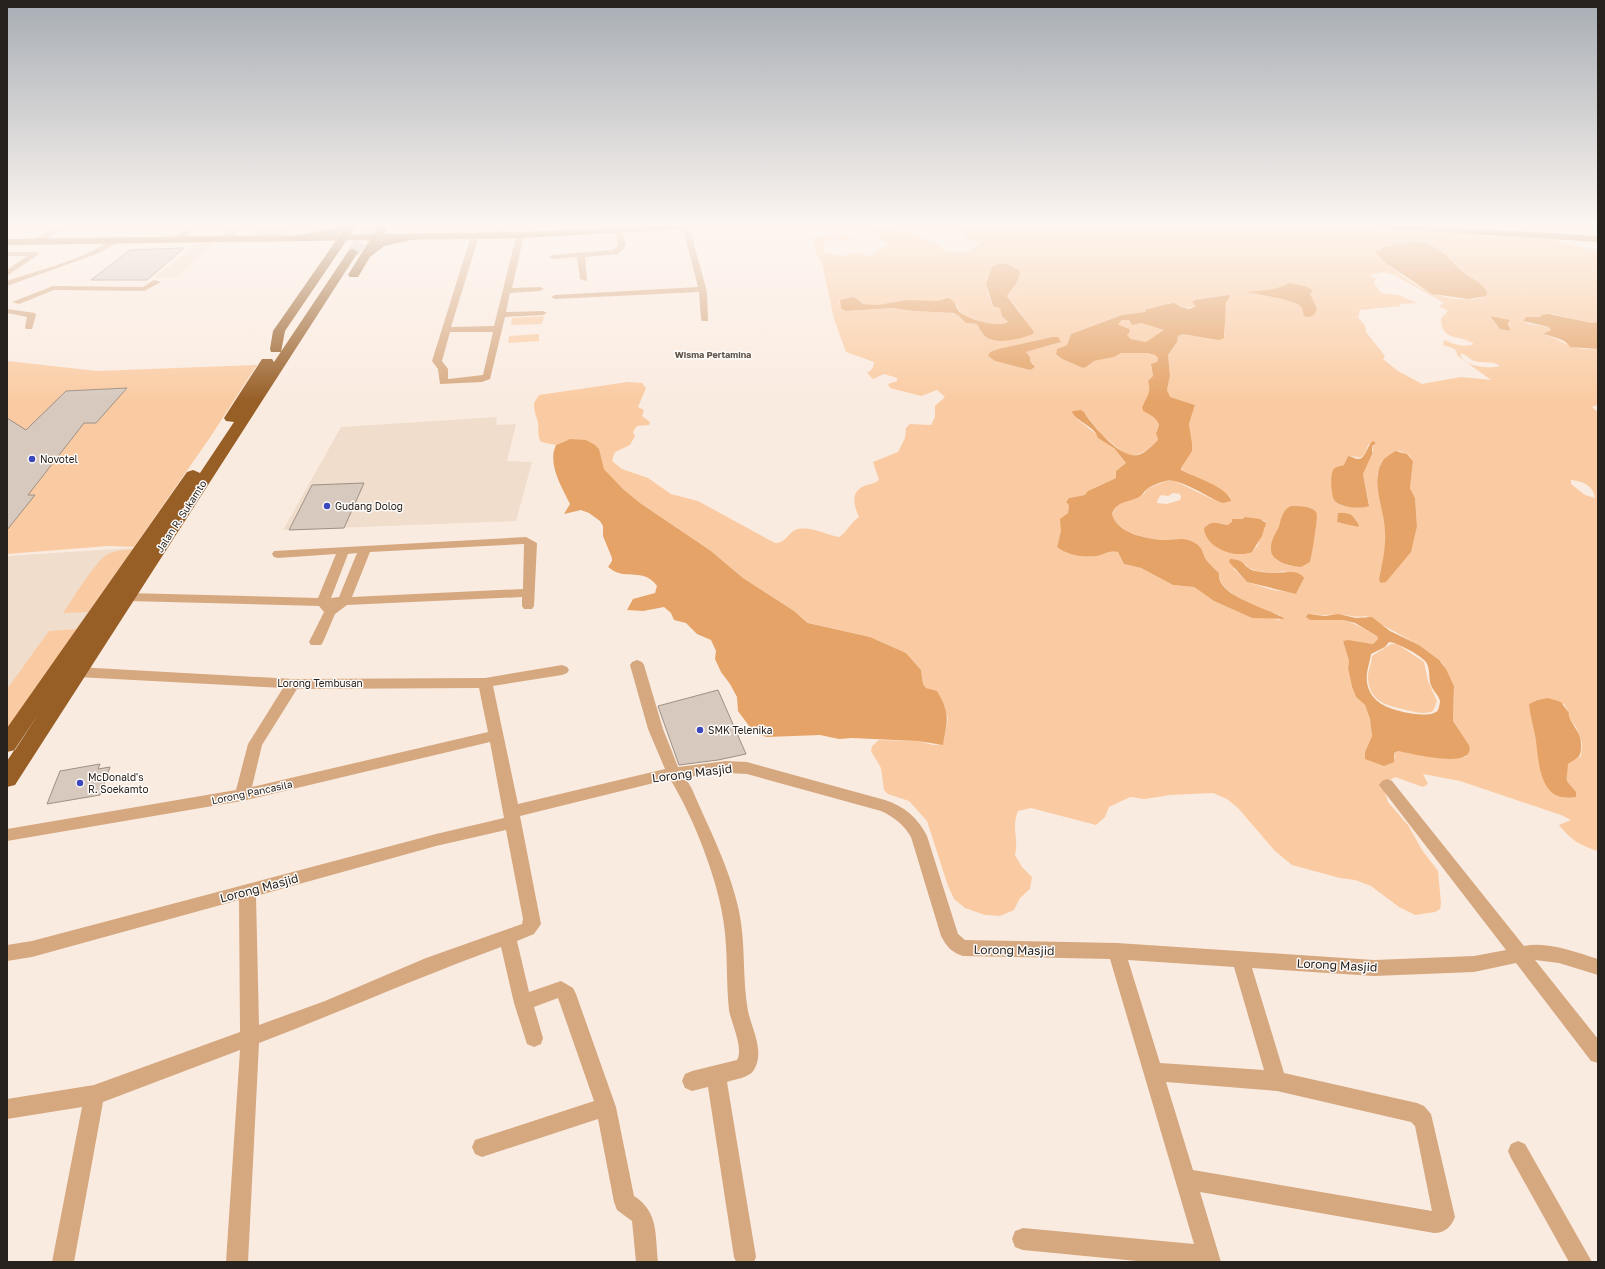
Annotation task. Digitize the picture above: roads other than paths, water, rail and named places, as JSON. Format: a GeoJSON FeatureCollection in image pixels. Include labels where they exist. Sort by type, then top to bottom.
{"type":"FeatureCollection","features":[{"type":"Feature","properties":{"kind":"highway"},"geometry":{"type":"LineString","coordinates":[[310,284],[279,331],[283,349],[327,313]]}},
{"type":"Feature","properties":{"kind":"highway","name":"Jalan R. Sukamto"},"geometry":{"type":"LineString","coordinates":[[7,779],[128,597],[324,284]]}},
{"type":"Feature","properties":{"kind":"highway","name":"Jalan R. Sukamto"},"geometry":{"type":"LineString","coordinates":[[7,744],[201,463],[248,389],[283,349]]}},
{"type":"Feature","properties":{"kind":"street"},"geometry":{"type":"LineString","coordinates":[[7,306],[49,289],[143,290],[153,284]]}},
{"type":"Feature","properties":{"kind":"street"},"geometry":{"type":"LineString","coordinates":[[460,284],[436,360],[443,369],[442,380],[445,382],[482,379],[487,377],[508,284]]}},
{"type":"Feature","properties":{"kind":"street"},"geometry":{"type":"LineString","coordinates":[[701,284],[705,319]]}},
{"type":"Feature","properties":{"kind":"street"},"geometry":{"type":"LineString","coordinates":[[555,296],[702,289]]}},
{"type":"Feature","properties":{"kind":"street"},"geometry":{"type":"LineString","coordinates":[[506,291],[540,290]]}},
{"type":"Feature","properties":{"kind":"street"},"geometry":{"type":"LineString","coordinates":[[7,300],[16,302]]}},
{"type":"Feature","properties":{"kind":"street"},"geometry":{"type":"LineString","coordinates":[[7,311],[32,315],[29,327]]}},
{"type":"Feature","properties":{"kind":"street"},"geometry":{"type":"LineString","coordinates":[[446,327],[499,322],[543,313]]}},
{"type":"Feature","properties":{"kind":"street"},"geometry":{"type":"LineString","coordinates":[[278,554],[526,540],[531,543],[528,606]]}},
{"type":"Feature","properties":{"kind":"street"},"geometry":{"type":"LineString","coordinates":[[344,601],[365,549]]}},
{"type":"Feature","properties":{"kind":"street"},"geometry":{"type":"LineString","coordinates":[[316,642],[344,550]]}},
{"type":"Feature","properties":{"kind":"street"},"geometry":{"type":"LineString","coordinates":[[128,597],[327,607],[344,601],[528,593]]}},
{"type":"Feature","properties":{"kind":"street"},"geometry":{"type":"LineString","coordinates":[[637,665],[652,716],[673,773],[684,789],[723,884],[730,911],[738,1005],[750,1057],[748,1063],[743,1068],[692,1081]]}},
{"type":"Feature","properties":{"kind":"street","name":"Lorong Tembusan"},"geometry":{"type":"LineString","coordinates":[[77,672],[293,684],[485,683],[562,670]]}},
{"type":"Feature","properties":{"kind":"street"},"geometry":{"type":"LineString","coordinates":[[7,1109],[94,1095],[329,1008],[432,964],[528,929],[532,924],[485,683]]}},
{"type":"Feature","properties":{"kind":"street"},"geometry":{"type":"LineString","coordinates":[[242,795],[255,744],[293,684]]}},
{"type":"Feature","properties":{"kind":"street","name":"Lorong Pancasila"},"geometry":{"type":"LineString","coordinates":[[7,835],[242,795],[495,736]]}},
{"type":"Feature","properties":{"kind":"street","name":"Lorong Masjid"},"geometry":{"type":"LineString","coordinates":[[7,953],[32,949],[436,840],[512,817],[673,773],[726,767],[747,768],[895,810],[908,820],[919,836],[950,936],[954,943],[963,948],[1117,951],[1374,968],[1474,964],[1520,953],[1532,952],[1548,953],[1598,967]]}},
{"type":"Feature","properties":{"kind":"street"},"geometry":{"type":"LineString","coordinates":[[1387,785],[1598,1054]]}},
{"type":"Feature","properties":{"kind":"street"},"geometry":{"type":"LineString","coordinates":[[237,1262],[250,1038],[247,891]]}},
{"type":"Feature","properties":{"kind":"street"},"geometry":{"type":"LineString","coordinates":[[507,937],[523,1003],[534,1038]]}},
{"type":"Feature","properties":{"kind":"street"},"geometry":{"type":"LineString","coordinates":[[1023,1239],[1210,1259],[1117,951]]}},
{"type":"Feature","properties":{"kind":"street"},"geometry":{"type":"LineString","coordinates":[[1240,958],[1277,1081]]}},
{"type":"Feature","properties":{"kind":"street"},"geometry":{"type":"LineString","coordinates":[[523,1003],[554,990],[561,990],[567,994],[606,1107],[624,1201],[637,1210],[642,1217],[647,1262]]}},
{"type":"Feature","properties":{"kind":"street"},"geometry":{"type":"LineString","coordinates":[[1154,1072],[1277,1081],[1420,1115],[1424,1121],[1444,1211],[1442,1220],[1434,1222],[1185,1179]]}},
{"type":"Feature","properties":{"kind":"street"},"geometry":{"type":"LineString","coordinates":[[716,1076],[745,1257]]}},
{"type":"Feature","properties":{"kind":"street"},"geometry":{"type":"LineString","coordinates":[[63,1262],[94,1095]]}},
{"type":"Feature","properties":{"kind":"street"},"geometry":{"type":"LineString","coordinates":[[482,1147],[606,1107]]}},
{"type":"Feature","properties":{"kind":"street"},"geometry":{"type":"LineString","coordinates":[[1518,1151],[1581,1262]]}},
{"type":"Feature","properties":{"kind":"place","name":"Novotel"},"geometry":{"type":"Point","coordinates":[32,459]}},
{"type":"Feature","properties":{"kind":"place","name":"Gudang Dolog"},"geometry":{"type":"Point","coordinates":[327,506]}},
{"type":"Feature","properties":{"kind":"place","name":"SMK Telenika"},"geometry":{"type":"Point","coordinates":[700,730]}},
{"type":"Feature","properties":{"kind":"place","name":"McDonald's R. Soekamto"},"geometry":{"type":"Point","coordinates":[80,783]}},
{"type":"Feature","properties":{"kind":"district","name":"Wisma Pertamina"},"geometry":{"type":"Point","coordinates":[713,354]}}]}
